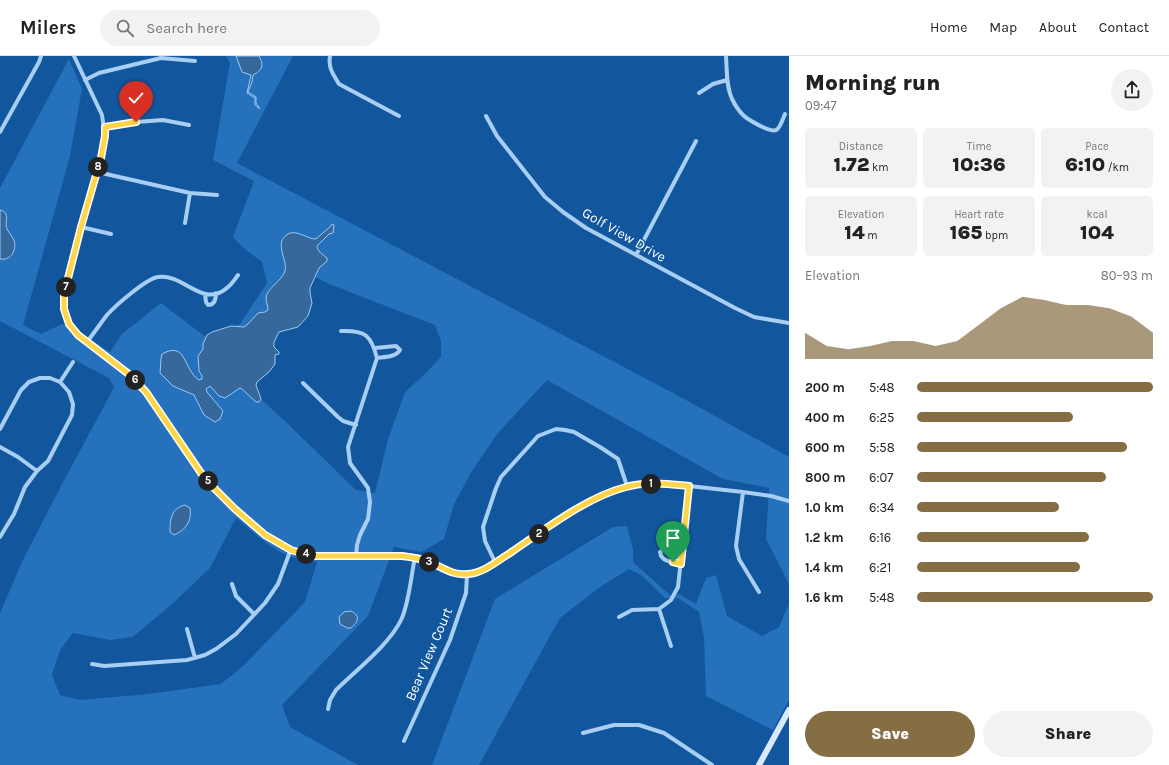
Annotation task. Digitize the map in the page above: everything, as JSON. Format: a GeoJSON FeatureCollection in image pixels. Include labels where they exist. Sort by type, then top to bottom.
{"type":"FeatureCollection","features":[{"type":"Feature","properties":{"kind":"street"},"geometry":{"type":"LineString","coordinates":[[0,132],[41,56]]}},
{"type":"Feature","properties":{"kind":"street"},"geometry":{"type":"LineString","coordinates":[[74,56],[102,115],[105,127],[105,136],[97,172],[64,294],[64,309],[69,324],[78,335],[130,375],[146,392],[201,473],[216,490],[265,535],[291,550],[312,556],[415,557],[430,562],[453,573],[467,575],[476,573],[495,562],[595,498],[627,486],[658,483],[743,492],[770,496],[789,501]]}},
{"type":"Feature","properties":{"kind":"street"},"geometry":{"type":"LineString","coordinates":[[330,56],[328,65],[339,84],[399,116]]}},
{"type":"Feature","properties":{"kind":"street"},"geometry":{"type":"LineString","coordinates":[[726,56],[727,80],[731,98],[744,116],[770,130],[776,131],[785,114]]}},
{"type":"Feature","properties":{"kind":"street"},"geometry":{"type":"LineString","coordinates":[[85,80],[99,72],[161,58],[196,61]]}},
{"type":"Feature","properties":{"kind":"street"},"geometry":{"type":"LineString","coordinates":[[699,93],[713,84],[727,80]]}},
{"type":"Feature","properties":{"kind":"street","name":"Golf View Drive"},"geometry":{"type":"LineString","coordinates":[[486,116],[497,136],[545,197],[586,228],[754,317],[789,323]]}},
{"type":"Feature","properties":{"kind":"street"},"geometry":{"type":"LineString","coordinates":[[105,127],[136,122],[163,120],[189,125]]}},
{"type":"Feature","properties":{"kind":"street"},"geometry":{"type":"LineString","coordinates":[[636,255],[696,141]]}},
{"type":"Feature","properties":{"kind":"street"},"geometry":{"type":"LineString","coordinates":[[97,172],[190,193],[217,195]]}},
{"type":"Feature","properties":{"kind":"street"},"geometry":{"type":"LineString","coordinates":[[185,224],[190,193]]}},
{"type":"Feature","properties":{"kind":"street"},"geometry":{"type":"LineString","coordinates":[[81,227],[111,234]]}},
{"type":"Feature","properties":{"kind":"street"},"geometry":{"type":"LineString","coordinates":[[87,342],[108,314],[148,280],[157,277],[172,278],[198,293],[205,294],[216,293],[229,287],[238,275]]}},
{"type":"Feature","properties":{"kind":"street"},"geometry":{"type":"LineString","coordinates":[[205,294],[206,302],[208,305],[211,305],[214,303],[216,293]]}},
{"type":"Feature","properties":{"kind":"street"},"geometry":{"type":"LineString","coordinates":[[341,331],[355,330],[366,335],[374,344],[377,358],[348,447],[350,463],[368,488],[370,502],[368,519],[360,535],[356,556]]}},
{"type":"Feature","properties":{"kind":"street"},"geometry":{"type":"LineString","coordinates":[[375,348],[396,346],[400,350],[397,354],[377,358]]}},
{"type":"Feature","properties":{"kind":"street"},"geometry":{"type":"LineString","coordinates":[[60,382],[73,362]]}},
{"type":"Feature","properties":{"kind":"street"},"geometry":{"type":"LineString","coordinates":[[0,429],[21,390],[29,382],[40,378],[50,378],[60,382],[69,392],[73,404],[72,415],[48,461],[25,487],[14,514],[0,537]]}},
{"type":"Feature","properties":{"kind":"street"},"geometry":{"type":"LineString","coordinates":[[303,383],[338,418],[356,425]]}},
{"type":"Feature","properties":{"kind":"street"},"geometry":{"type":"LineString","coordinates":[[495,562],[485,541],[483,527],[496,488],[501,477],[538,436],[556,429],[574,432],[618,459],[627,486]]}},
{"type":"Feature","properties":{"kind":"street"},"geometry":{"type":"LineString","coordinates":[[0,447],[18,457],[37,472]]}},
{"type":"Feature","properties":{"kind":"street"},"geometry":{"type":"LineString","coordinates":[[619,617],[632,610],[659,609],[671,600],[678,587],[689,486]]}},
{"type":"Feature","properties":{"kind":"street"},"geometry":{"type":"LineString","coordinates":[[743,492],[736,546],[739,559],[759,592]]}},
{"type":"Feature","properties":{"kind":"street"},"geometry":{"type":"LineString","coordinates":[[92,664],[104,666],[186,660],[205,655],[226,642],[272,594],[291,550]]}},
{"type":"Feature","properties":{"kind":"street"},"geometry":{"type":"LineString","coordinates":[[681,564],[663,559],[660,556],[660,552],[663,550],[682,551]]}},
{"type":"Feature","properties":{"kind":"street"},"geometry":{"type":"LineString","coordinates":[[328,709],[330,700],[336,690],[386,641],[398,626],[405,608],[415,557]]}},
{"type":"Feature","properties":{"kind":"street","name":"Bear View Court"},"geometry":{"type":"LineString","coordinates":[[404,741],[450,640],[466,593],[467,575]]}},
{"type":"Feature","properties":{"kind":"street"},"geometry":{"type":"LineString","coordinates":[[232,584],[236,596],[254,614]]}},
{"type":"Feature","properties":{"kind":"street"},"geometry":{"type":"LineString","coordinates":[[659,609],[671,646]]}},
{"type":"Feature","properties":{"kind":"street"},"geometry":{"type":"LineString","coordinates":[[187,629],[195,658]]}},
{"type":"Feature","properties":{"kind":"street"},"geometry":{"type":"LineString","coordinates":[[758,765],[789,710]]}},
{"type":"Feature","properties":{"kind":"street"},"geometry":{"type":"LineString","coordinates":[[583,733],[614,725],[639,725],[664,733],[712,765]]}},
{"type":"Feature","properties":{"kind":"shaded area"},"geometry":{"type":"Polygon","coordinates":[[[226,56],[293,56],[237,163],[675,394],[789,457],[789,584],[766,539],[769,488],[723,479],[547,380],[498,433],[472,471],[454,504],[444,539],[422,552],[394,547],[368,616],[282,705],[290,727],[358,765],[0,765],[0,613],[22,562],[114,387],[109,378],[0,321],[0,188],[69,59],[82,89],[70,156],[23,325],[41,334],[62,324],[81,333],[110,352],[122,334],[161,303],[207,338],[240,324],[267,283],[262,262],[242,247],[233,237],[254,181],[213,160],[230,63],[226,56]],[[315,277],[310,288],[312,303],[308,316],[298,327],[279,332],[274,342],[274,347],[279,352],[279,354],[275,355],[275,364],[269,372],[257,382],[256,385],[261,399],[356,490],[375,493],[388,439],[405,392],[441,357],[441,341],[435,325],[329,284],[315,277]],[[236,518],[210,568],[171,605],[133,637],[110,640],[73,633],[60,650],[52,675],[60,695],[80,700],[148,694],[221,684],[245,664],[305,602],[317,562],[295,558],[279,551],[236,518]]]}},
{"type":"Feature","properties":{"kind":"shaded area"},"geometry":{"type":"Polygon","coordinates":[[[236,56],[259,56],[261,59],[262,67],[253,75],[248,92],[256,97],[256,103],[260,109],[255,105],[255,98],[247,93],[251,75],[242,72],[236,56]]]}},
{"type":"Feature","properties":{"kind":"shaded area"},"geometry":{"type":"Polygon","coordinates":[[[0,210],[6,215],[6,226],[15,244],[14,251],[10,257],[4,259],[0,259],[0,210]]]}},
{"type":"Feature","properties":{"kind":"shaded area"},"geometry":{"type":"Polygon","coordinates":[[[332,224],[334,225],[333,233],[329,234],[317,246],[319,251],[327,258],[327,261],[319,268],[310,288],[312,303],[308,316],[298,327],[279,332],[274,342],[274,347],[279,352],[279,354],[275,355],[275,364],[269,372],[257,382],[256,385],[261,399],[259,402],[256,402],[240,388],[225,398],[219,396],[210,386],[206,389],[207,392],[223,411],[220,419],[215,422],[204,415],[194,395],[173,386],[160,373],[162,354],[170,351],[180,353],[194,375],[199,380],[202,379],[199,371],[198,356],[203,349],[203,344],[207,335],[231,326],[244,327],[258,313],[268,310],[266,300],[267,295],[285,271],[285,261],[281,246],[284,238],[288,234],[298,233],[316,239],[332,224]]]}},
{"type":"Feature","properties":{"kind":"shaded area"},"geometry":{"type":"Polygon","coordinates":[[[185,505],[190,508],[189,521],[185,528],[174,535],[170,532],[172,515],[177,509],[185,505]]]}},
{"type":"Feature","properties":{"kind":"shaded area"},"geometry":{"type":"Polygon","coordinates":[[[627,526],[633,549],[633,562],[670,595],[679,594],[696,604],[706,578],[716,575],[727,616],[762,636],[779,627],[789,604],[789,700],[773,730],[706,696],[704,638],[699,612],[678,598],[665,598],[641,575],[629,569],[600,587],[560,618],[479,765],[432,765],[495,599],[613,527],[627,526]]]}},
{"type":"Feature","properties":{"kind":"shaded area"},"geometry":{"type":"Polygon","coordinates":[[[351,611],[356,615],[357,621],[351,628],[347,628],[340,624],[339,617],[344,612],[351,611]]]}},
{"type":"Feature","properties":{"kind":"route"},"geometry":{"type":"LineString","coordinates":[[136,122],[105,127],[101,158],[64,294],[64,309],[69,324],[78,335],[130,375],[146,392],[201,473],[235,509],[265,535],[291,550],[312,556],[415,557],[430,562],[453,573],[467,575],[476,573],[495,562],[595,498],[627,486],[658,483],[689,486],[681,564],[673,562]]}}]}
